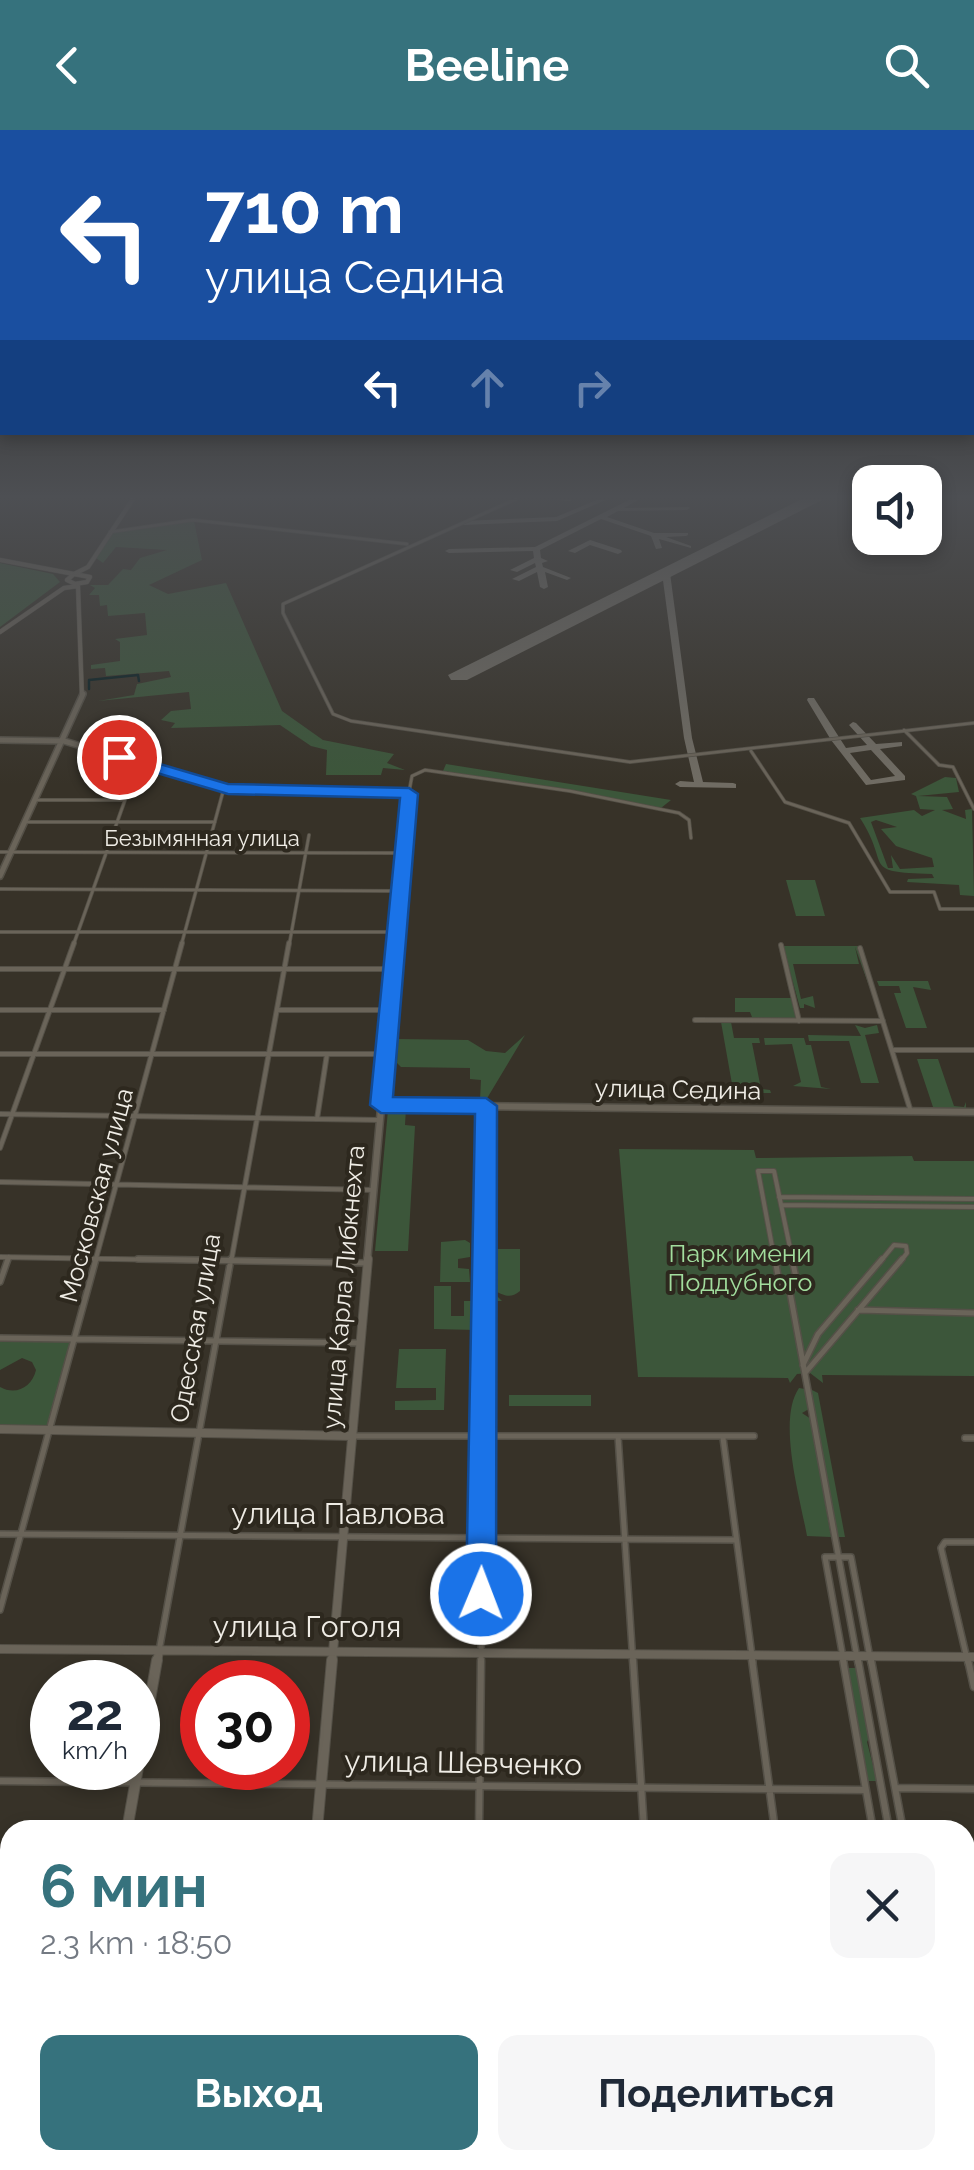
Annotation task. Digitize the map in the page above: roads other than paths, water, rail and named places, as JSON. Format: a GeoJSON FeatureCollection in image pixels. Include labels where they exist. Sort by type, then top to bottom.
{"type":"FeatureCollection","features":[{"type":"Feature","properties":{"kind":"street"},"geometry":{"type":"LineString","coordinates":[[0,632],[56,594]]}},
{"type":"Feature","properties":{"kind":"street"},"geometry":{"type":"LineString","coordinates":[[0,876],[84,690],[82,594]]}},
{"type":"Feature","properties":{"kind":"street"},"geometry":{"type":"LineString","coordinates":[[305,594],[282,605],[295,639],[336,716],[617,762],[974,723]]}},
{"type":"Feature","properties":{"kind":"street"},"geometry":{"type":"LineString","coordinates":[[902,729],[939,765],[953,767],[974,808]]}},
{"type":"Feature","properties":{"kind":"street"},"geometry":{"type":"LineString","coordinates":[[0,740],[64,741],[224,788],[409,794],[412,775],[438,771],[675,812],[689,820],[691,838]]}},
{"type":"Feature","properties":{"kind":"street"},"geometry":{"type":"LineString","coordinates":[[750,748],[785,802],[833,815],[851,826],[890,892],[934,892],[940,909],[974,909]]}},
{"type":"Feature","properties":{"kind":"street","name":"Московская улица"},"geometry":{"type":"LineString","coordinates":[[0,1610],[224,788]]}},
{"type":"Feature","properties":{"kind":"street","name":"улица Карла Либкнехта"},"geometry":{"type":"LineString","coordinates":[[318,1820],[409,794]]}},
{"type":"Feature","properties":{"kind":"street"},"geometry":{"type":"LineString","coordinates":[[0,1148],[126,800],[36,800]]}},
{"type":"Feature","properties":{"kind":"street"},"geometry":{"type":"LineString","coordinates":[[26,822],[215,822]]}},
{"type":"Feature","properties":{"kind":"street","name":"Одесская улица"},"geometry":{"type":"LineString","coordinates":[[157,1660],[309,835]]}},
{"type":"Feature","properties":{"kind":"street","name":"Безымянная улица"},"geometry":{"type":"LineString","coordinates":[[0,852],[404,853]]}},
{"type":"Feature","properties":{"kind":"street"},"geometry":{"type":"LineString","coordinates":[[0,890],[400,891]]}},
{"type":"Feature","properties":{"kind":"street"},"geometry":{"type":"LineString","coordinates":[[0,932],[397,932]]}},
{"type":"Feature","properties":{"kind":"street"},"geometry":{"type":"LineString","coordinates":[[781,945],[800,1020]]}},
{"type":"Feature","properties":{"kind":"street"},"geometry":{"type":"LineString","coordinates":[[860,948],[910,1112]]}},
{"type":"Feature","properties":{"kind":"street"},"geometry":{"type":"LineString","coordinates":[[0,969],[394,969]]}},
{"type":"Feature","properties":{"kind":"street"},"geometry":{"type":"LineString","coordinates":[[0,1010],[164,1010]]}},
{"type":"Feature","properties":{"kind":"street"},"geometry":{"type":"LineString","coordinates":[[277,1010],[390,1010]]}},
{"type":"Feature","properties":{"kind":"street"},"geometry":{"type":"LineString","coordinates":[[696,1020],[883,1021]]}},
{"type":"Feature","properties":{"kind":"street"},"geometry":{"type":"LineString","coordinates":[[892,1050],[974,1050]]}},
{"type":"Feature","properties":{"kind":"street"},"geometry":{"type":"LineString","coordinates":[[0,1054],[386,1054]]}},
{"type":"Feature","properties":{"kind":"street"},"geometry":{"type":"LineString","coordinates":[[317,1120],[327,1054]]}},
{"type":"Feature","properties":{"kind":"street","name":"улица Седина"},"geometry":{"type":"LineString","coordinates":[[381,1105],[974,1112]]}},
{"type":"Feature","properties":{"kind":"street"},"geometry":{"type":"LineString","coordinates":[[479,1820],[486,1106]]}},
{"type":"Feature","properties":{"kind":"street"},"geometry":{"type":"LineString","coordinates":[[0,1114],[380,1120]]}},
{"type":"Feature","properties":{"kind":"street"},"geometry":{"type":"LineString","coordinates":[[758,1171],[774,1171],[780,1197],[798,1287],[780,1287],[758,1171]]}},
{"type":"Feature","properties":{"kind":"street"},"geometry":{"type":"LineString","coordinates":[[0,1182],[374,1190]]}},
{"type":"Feature","properties":{"kind":"street"},"geometry":{"type":"LineString","coordinates":[[780,1197],[974,1199]]}},
{"type":"Feature","properties":{"kind":"street"},"geometry":{"type":"LineString","coordinates":[[781,1205],[974,1207]]}},
{"type":"Feature","properties":{"kind":"street"},"geometry":{"type":"LineString","coordinates":[[803,1365],[818,1334],[890,1250],[898,1244],[908,1249],[805,1373]]}},
{"type":"Feature","properties":{"kind":"street"},"geometry":{"type":"LineString","coordinates":[[0,1257],[368,1263]]}},
{"type":"Feature","properties":{"kind":"street"},"geometry":{"type":"LineString","coordinates":[[0,1282],[8,1257]]}},
{"type":"Feature","properties":{"kind":"street"},"geometry":{"type":"LineString","coordinates":[[788,1287],[887,1820]]}},
{"type":"Feature","properties":{"kind":"street"},"geometry":{"type":"LineString","coordinates":[[858,1310],[974,1312]]}},
{"type":"Feature","properties":{"kind":"street"},"geometry":{"type":"LineString","coordinates":[[0,1338],[360,1343]]}},
{"type":"Feature","properties":{"kind":"street"},"geometry":{"type":"LineString","coordinates":[[0,1429],[352,1436],[754,1436]]}},
{"type":"Feature","properties":{"kind":"street"},"geometry":{"type":"LineString","coordinates":[[618,1436],[643,1820]]}},
{"type":"Feature","properties":{"kind":"street"},"geometry":{"type":"LineString","coordinates":[[723,1436],[774,1820]]}},
{"type":"Feature","properties":{"kind":"street"},"geometry":{"type":"LineString","coordinates":[[965,1438],[974,1438]]}},
{"type":"Feature","properties":{"kind":"street","name":"улица Павлова"},"geometry":{"type":"LineString","coordinates":[[0,1534],[736,1540]]}},
{"type":"Feature","properties":{"kind":"street"},"geometry":{"type":"LineString","coordinates":[[974,1542],[942,1544],[974,1687]]}},
{"type":"Feature","properties":{"kind":"street"},"geometry":{"type":"LineString","coordinates":[[871,1820],[825,1557],[851,1557],[901,1820]]}},
{"type":"Feature","properties":{"kind":"street","name":"улица Гоголя"},"geometry":{"type":"LineString","coordinates":[[0,1648],[970,1657]]}},
{"type":"Feature","properties":{"kind":"street","name":"улица Шевченко"},"geometry":{"type":"LineString","coordinates":[[0,1780],[30,1780]]}},
{"type":"Feature","properties":{"kind":"street","name":"улица Шевченко"},"geometry":{"type":"LineString","coordinates":[[160,1782],[866,1790]]}},
{"type":"Feature","properties":{"kind":"street"},"geometry":{"type":"LineString","coordinates":[[895,1788],[974,1789]]}},
{"type":"Feature","properties":{"kind":"street","name":"Одесская улица"},"geometry":{"type":"LineString","coordinates":[[129,1820],[134,1790]]}},
{"type":"Feature","properties":{"kind":"waterway"},"geometry":{"type":"LineString","coordinates":[[89,689],[89,680],[138,675],[139,681]]}},
{"type":"Feature","properties":{"kind":"park label","name":"Парк имени Поддубного"},"geometry":{"type":"Point","coordinates":[740,1268]}}]}
